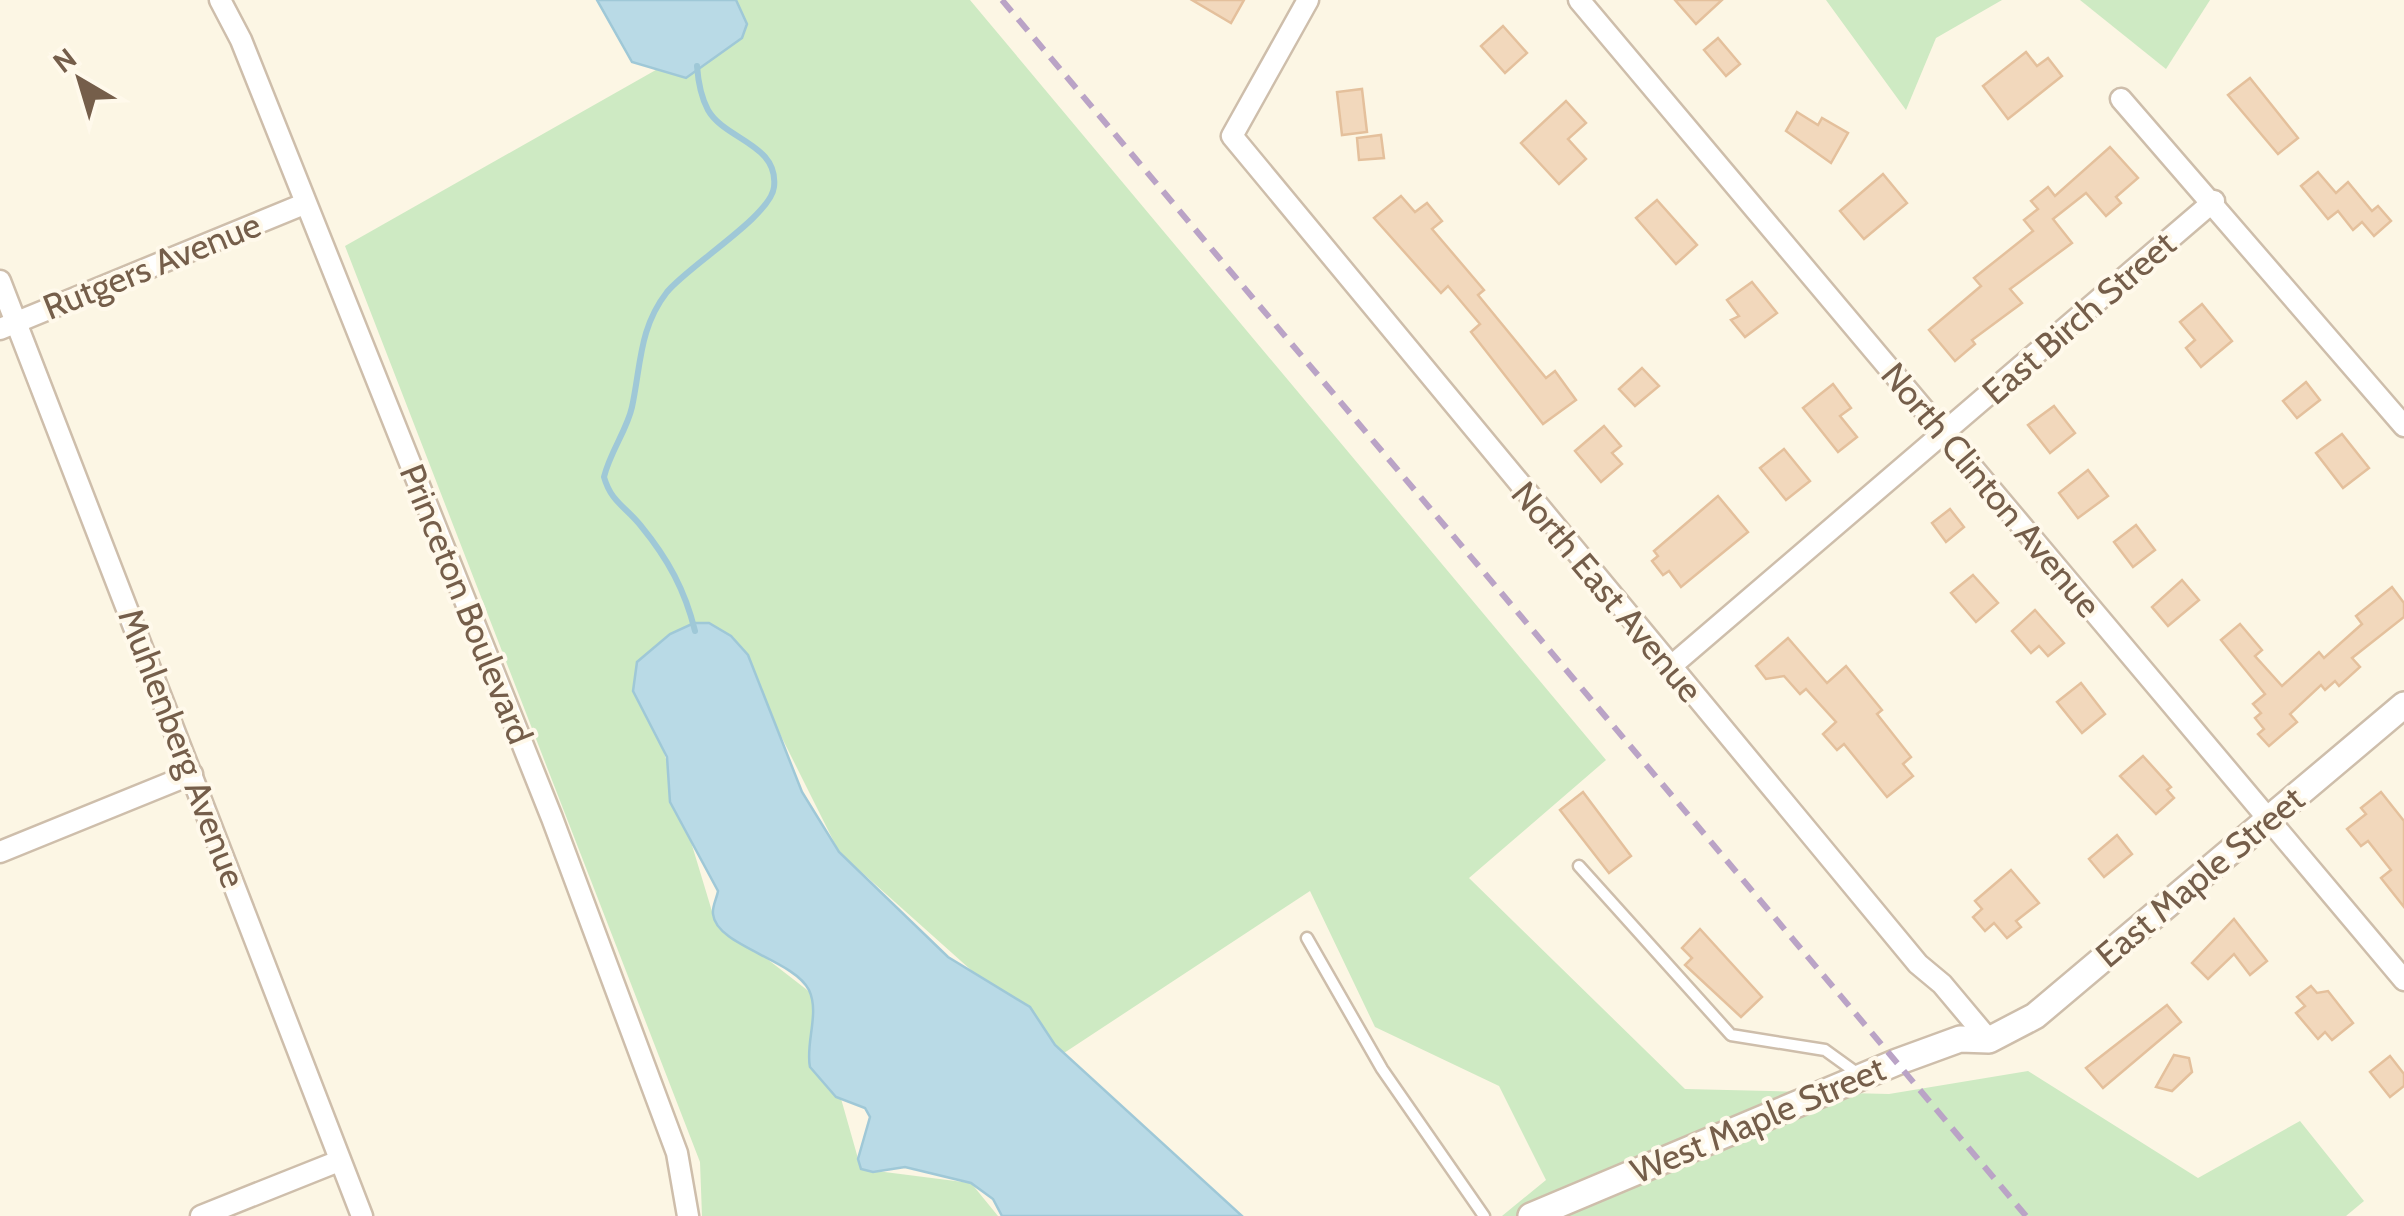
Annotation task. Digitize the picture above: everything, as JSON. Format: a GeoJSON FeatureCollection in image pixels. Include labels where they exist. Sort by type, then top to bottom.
{"type":"FeatureCollection","features":[{"type":"Feature","properties":{"kind":"street","name":"Princeton Boulevard"},"geometry":{"type":"LineString","coordinates":[[220,0],[242,40],[304,204],[552,818],[677,1153],[688,1216]]}},
{"type":"Feature","properties":{"kind":"street","name":"North East Avenue"},"geometry":{"type":"LineString","coordinates":[[1308,0],[1232,136],[1669,668],[1918,964],[1942,984],[1989,1040]]}},
{"type":"Feature","properties":{"kind":"street","name":"North Clinton Avenue"},"geometry":{"type":"LineString","coordinates":[[1579,0],[2404,980]]}},
{"type":"Feature","properties":{"kind":"street"},"geometry":{"type":"LineString","coordinates":[[2121,99],[2214,201],[2404,426]]}},
{"type":"Feature","properties":{"kind":"street","name":"East Birch Street"},"geometry":{"type":"LineString","coordinates":[[1669,668],[2214,201]]}},
{"type":"Feature","properties":{"kind":"street","name":"Rutgers Avenue"},"geometry":{"type":"LineString","coordinates":[[9,325],[304,204]]}},
{"type":"Feature","properties":{"kind":"street","name":"Muhlenberg Avenue"},"geometry":{"type":"LineString","coordinates":[[0,281],[9,325],[192,774],[362,1216]]}},
{"type":"Feature","properties":{"kind":"street","name":"East Maple Street"},"geometry":{"type":"LineString","coordinates":[[1989,1040],[2035,1016],[2404,705]]}},
{"type":"Feature","properties":{"kind":"street"},"geometry":{"type":"LineString","coordinates":[[0,852],[192,774]]}},
{"type":"Feature","properties":{"kind":"street","name":"West Maple Street"},"geometry":{"type":"LineString","coordinates":[[1531,1216],[1862,1077],[1960,1040],[1989,1040]]}},
{"type":"Feature","properties":{"kind":"street"},"geometry":{"type":"LineString","coordinates":[[200,1216],[340,1162]]}},
{"type":"Feature","properties":{"kind":"lane"},"geometry":{"type":"LineString","coordinates":[[1579,866],[1731,1035],[1825,1050],[1862,1077]]}},
{"type":"Feature","properties":{"kind":"lane"},"geometry":{"type":"LineString","coordinates":[[1307,938],[1382,1069],[1484,1216]]}},
{"type":"Feature","properties":{"kind":"green space"},"geometry":{"type":"Polygon","coordinates":[[[662,0],[970,0],[1606,760],[1469,878],[1685,1089],[1889,1094],[2028,1071],[2198,1178],[2300,1121],[2364,1201],[2346,1216],[1502,1216],[1546,1180],[1499,1086],[1375,1027],[1310,891],[1064,1053],[839,852],[731,636],[637,663],[714,918],[811,993],[861,1169],[971,1183],[998,1216],[702,1216],[700,1162],[345,246],[677,58],[662,0]]]}},
{"type":"Feature","properties":{"kind":"green space"},"geometry":{"type":"Polygon","coordinates":[[[1826,0],[2002,0],[1936,38],[1906,110],[1826,0]]]}},
{"type":"Feature","properties":{"kind":"green space"},"geometry":{"type":"Polygon","coordinates":[[[2080,0],[2210,0],[2166,69],[2080,0]]]}},
{"type":"Feature","properties":{"kind":"water"},"geometry":{"type":"Polygon","coordinates":[[[597,0],[736,0],[747,24],[742,38],[686,78],[632,62],[597,0]]]}},
{"type":"Feature","properties":{"kind":"water"},"geometry":{"type":"Polygon","coordinates":[[[694,623],[709,623],[731,636],[748,655],[802,792],[839,852],[948,957],[1030,1007],[1055,1045],[1242,1216],[1002,1216],[993,1199],[971,1183],[905,1167],[873,1172],[861,1169],[858,1159],[870,1117],[865,1108],[836,1097],[810,1067],[813,1008],[809,990],[788,970],[740,944],[717,925],[713,911],[718,891],[670,802],[667,757],[633,691],[637,662],[670,634],[694,623]]]}},
{"type":"Feature","properties":{"kind":"building"},"geometry":{"type":"Polygon","coordinates":[[[1192,0],[1244,0],[1231,23],[1192,0]]]}},
{"type":"Feature","properties":{"kind":"building"},"geometry":{"type":"Polygon","coordinates":[[[1675,0],[1722,0],[1696,24],[1675,0]]]}},
{"type":"Feature","properties":{"kind":"building"},"geometry":{"type":"Polygon","coordinates":[[[1503,26],[1527,53],[1505,73],[1481,46],[1503,26]]]}},
{"type":"Feature","properties":{"kind":"building"},"geometry":{"type":"Polygon","coordinates":[[[1718,38],[1740,64],[1726,76],[1704,50],[1718,38]]]}},
{"type":"Feature","properties":{"kind":"building"},"geometry":{"type":"Polygon","coordinates":[[[2026,52],[2037,66],[2048,58],[2062,76],[2008,119],[1983,86],[2026,52]]]}},
{"type":"Feature","properties":{"kind":"building"},"geometry":{"type":"Polygon","coordinates":[[[2250,78],[2298,138],[2278,154],[2228,95],[2250,78]]]}},
{"type":"Feature","properties":{"kind":"building"},"geometry":{"type":"Polygon","coordinates":[[[1362,89],[1367,132],[1342,135],[1337,92],[1362,89]]]}},
{"type":"Feature","properties":{"kind":"building"},"geometry":{"type":"Polygon","coordinates":[[[1566,101],[1586,123],[1568,139],[1586,159],[1559,184],[1521,143],[1566,101]]]}},
{"type":"Feature","properties":{"kind":"building"},"geometry":{"type":"Polygon","coordinates":[[[1797,112],[1818,125],[1822,118],[1848,133],[1831,163],[1786,131],[1797,112]]]}},
{"type":"Feature","properties":{"kind":"building"},"geometry":{"type":"Polygon","coordinates":[[[1381,135],[1384,158],[1359,160],[1357,138],[1381,135]]]}},
{"type":"Feature","properties":{"kind":"building"},"geometry":{"type":"Polygon","coordinates":[[[2110,147],[2138,178],[2116,197],[2121,203],[2106,216],[2086,193],[2053,219],[2072,243],[2010,289],[2022,303],[1972,340],[1975,344],[1955,361],[1929,330],[1981,286],[1974,278],[2033,231],[2024,220],[2038,209],[2031,201],[2048,187],[2055,196],[2110,147]]]}},
{"type":"Feature","properties":{"kind":"building"},"geometry":{"type":"Polygon","coordinates":[[[2318,172],[2336,193],[2348,182],[2372,211],[2378,206],[2391,221],[2374,236],[2362,222],[2353,230],[2338,211],[2328,219],[2301,186],[2318,172]]]}},
{"type":"Feature","properties":{"kind":"building"},"geometry":{"type":"Polygon","coordinates":[[[1883,174],[1907,203],[1864,239],[1840,211],[1883,174]]]}},
{"type":"Feature","properties":{"kind":"building"},"geometry":{"type":"Polygon","coordinates":[[[1401,196],[1415,212],[1427,203],[1442,221],[1432,229],[1484,290],[1478,295],[1546,378],[1555,371],[1576,400],[1543,424],[1471,332],[1480,324],[1448,286],[1441,293],[1374,218],[1401,196]]]}},
{"type":"Feature","properties":{"kind":"building"},"geometry":{"type":"Polygon","coordinates":[[[1657,200],[1697,245],[1676,264],[1636,218],[1657,200]]]}},
{"type":"Feature","properties":{"kind":"building"},"geometry":{"type":"Polygon","coordinates":[[[1752,282],[1777,313],[1745,337],[1731,320],[1739,316],[1727,300],[1752,282]]]}},
{"type":"Feature","properties":{"kind":"building"},"geometry":{"type":"Polygon","coordinates":[[[2202,304],[2232,341],[2201,367],[2186,348],[2195,340],[2180,322],[2202,304]]]}},
{"type":"Feature","properties":{"kind":"building"},"geometry":{"type":"Polygon","coordinates":[[[1642,368],[1659,386],[1635,406],[1619,389],[1642,368]]]}},
{"type":"Feature","properties":{"kind":"building"},"geometry":{"type":"Polygon","coordinates":[[[2306,382],[2320,400],[2297,418],[2283,401],[2306,382]]]}},
{"type":"Feature","properties":{"kind":"building"},"geometry":{"type":"Polygon","coordinates":[[[1833,384],[1851,408],[1840,416],[1857,437],[1838,452],[1803,408],[1833,384]]]}},
{"type":"Feature","properties":{"kind":"building"},"geometry":{"type":"Polygon","coordinates":[[[2054,406],[2075,433],[2050,453],[2028,425],[2054,406]]]}},
{"type":"Feature","properties":{"kind":"building"},"geometry":{"type":"Polygon","coordinates":[[[1604,426],[1621,446],[1612,453],[1622,464],[1601,482],[1575,451],[1604,426]]]}},
{"type":"Feature","properties":{"kind":"building"},"geometry":{"type":"Polygon","coordinates":[[[2342,434],[2369,468],[2343,488],[2316,453],[2342,434]]]}},
{"type":"Feature","properties":{"kind":"building"},"geometry":{"type":"Polygon","coordinates":[[[1784,449],[1810,481],[1786,500],[1760,468],[1784,449]]]}},
{"type":"Feature","properties":{"kind":"building"},"geometry":{"type":"Polygon","coordinates":[[[2088,470],[2108,496],[2078,518],[2059,493],[2088,470]]]}},
{"type":"Feature","properties":{"kind":"building"},"geometry":{"type":"Polygon","coordinates":[[[1718,496],[1748,532],[1681,587],[1669,571],[1663,575],[1652,561],[1658,556],[1654,551],[1718,496]]]}},
{"type":"Feature","properties":{"kind":"building"},"geometry":{"type":"Polygon","coordinates":[[[1950,509],[1964,527],[1946,542],[1932,523],[1950,509]]]}},
{"type":"Feature","properties":{"kind":"building"},"geometry":{"type":"Polygon","coordinates":[[[2136,525],[2155,550],[2133,567],[2114,542],[2136,525]]]}},
{"type":"Feature","properties":{"kind":"building"},"geometry":{"type":"Polygon","coordinates":[[[1973,575],[1998,603],[1976,622],[1951,593],[1973,575]]]}},
{"type":"Feature","properties":{"kind":"building"},"geometry":{"type":"Polygon","coordinates":[[[2182,580],[2199,600],[2168,626],[2152,607],[2182,580]]]}},
{"type":"Feature","properties":{"kind":"building"},"geometry":{"type":"Polygon","coordinates":[[[2392,587],[2404,603],[2404,617],[2352,658],[2360,667],[2339,686],[2335,681],[2325,690],[2321,685],[2290,714],[2297,722],[2269,746],[2258,734],[2264,729],[2255,718],[2261,713],[2253,704],[2265,694],[2221,640],[2240,624],[2262,650],[2255,656],[2282,686],[2319,652],[2324,658],[2362,624],[2356,616],[2392,587]]]}},
{"type":"Feature","properties":{"kind":"building"},"geometry":{"type":"Polygon","coordinates":[[[2035,610],[2064,643],[2048,656],[2039,646],[2031,653],[2012,631],[2035,610]]]}},
{"type":"Feature","properties":{"kind":"building"},"geometry":{"type":"Polygon","coordinates":[[[1788,638],[1827,683],[1846,666],[1882,710],[1877,714],[1911,757],[1903,764],[1913,776],[1887,797],[1844,744],[1837,750],[1823,734],[1836,722],[1806,689],[1800,694],[1784,676],[1766,679],[1756,666],[1788,638]]]}},
{"type":"Feature","properties":{"kind":"building"},"geometry":{"type":"Polygon","coordinates":[[[2081,683],[2105,714],[2082,733],[2057,702],[2081,683]]]}},
{"type":"Feature","properties":{"kind":"building"},"geometry":{"type":"Polygon","coordinates":[[[2143,756],[2171,787],[2167,790],[2174,798],[2156,814],[2120,776],[2143,756]]]}},
{"type":"Feature","properties":{"kind":"building"},"geometry":{"type":"Polygon","coordinates":[[[1583,792],[1631,856],[1609,873],[1560,810],[1583,792]]]}},
{"type":"Feature","properties":{"kind":"building"},"geometry":{"type":"Polygon","coordinates":[[[2381,792],[2404,821],[2404,907],[2381,878],[2391,870],[2368,841],[2361,846],[2347,829],[2366,814],[2361,808],[2381,792]]]}},
{"type":"Feature","properties":{"kind":"building"},"geometry":{"type":"Polygon","coordinates":[[[2117,835],[2132,854],[2104,877],[2089,859],[2117,835]]]}},
{"type":"Feature","properties":{"kind":"building"},"geometry":{"type":"Polygon","coordinates":[[[2011,870],[2039,903],[2016,921],[2021,927],[2007,938],[1994,923],[1985,931],[1973,917],[1982,909],[1975,901],[2011,870]]]}},
{"type":"Feature","properties":{"kind":"building"},"geometry":{"type":"Polygon","coordinates":[[[2234,919],[2267,961],[2250,975],[2234,954],[2208,979],[2192,963],[2234,919]]]}},
{"type":"Feature","properties":{"kind":"building"},"geometry":{"type":"Polygon","coordinates":[[[1700,929],[1762,997],[1741,1017],[1685,965],[1692,958],[1682,948],[1700,929]]]}},
{"type":"Feature","properties":{"kind":"building"},"geometry":{"type":"Polygon","coordinates":[[[2311,986],[2317,993],[2328,991],[2353,1023],[2332,1040],[2325,1032],[2318,1039],[2296,1013],[2305,1006],[2297,997],[2311,986]]]}},
{"type":"Feature","properties":{"kind":"building"},"geometry":{"type":"Polygon","coordinates":[[[2167,1005],[2181,1022],[2103,1088],[2086,1068],[2167,1005]]]}},
{"type":"Feature","properties":{"kind":"building"},"geometry":{"type":"Polygon","coordinates":[[[2174,1055],[2189,1058],[2192,1072],[2172,1091],[2156,1087],[2174,1055]]]}},
{"type":"Feature","properties":{"kind":"building"},"geometry":{"type":"Polygon","coordinates":[[[2390,1056],[2404,1074],[2404,1086],[2390,1097],[2370,1072],[2390,1056]]]}},
{"type":"Feature","properties":{"kind":"waterway"},"geometry":{"type":"LineString","coordinates":[[695,631],[681,588],[667,563],[615,498],[604,477],[630,416],[642,347],[658,306],[678,281],[759,212],[774,187],[768,161],[708,110],[697,66]]}},
{"type":"Feature","properties":{"kind":"railway"},"geometry":{"type":"LineString","coordinates":[[1002,0],[2026,1216]]}}]}
